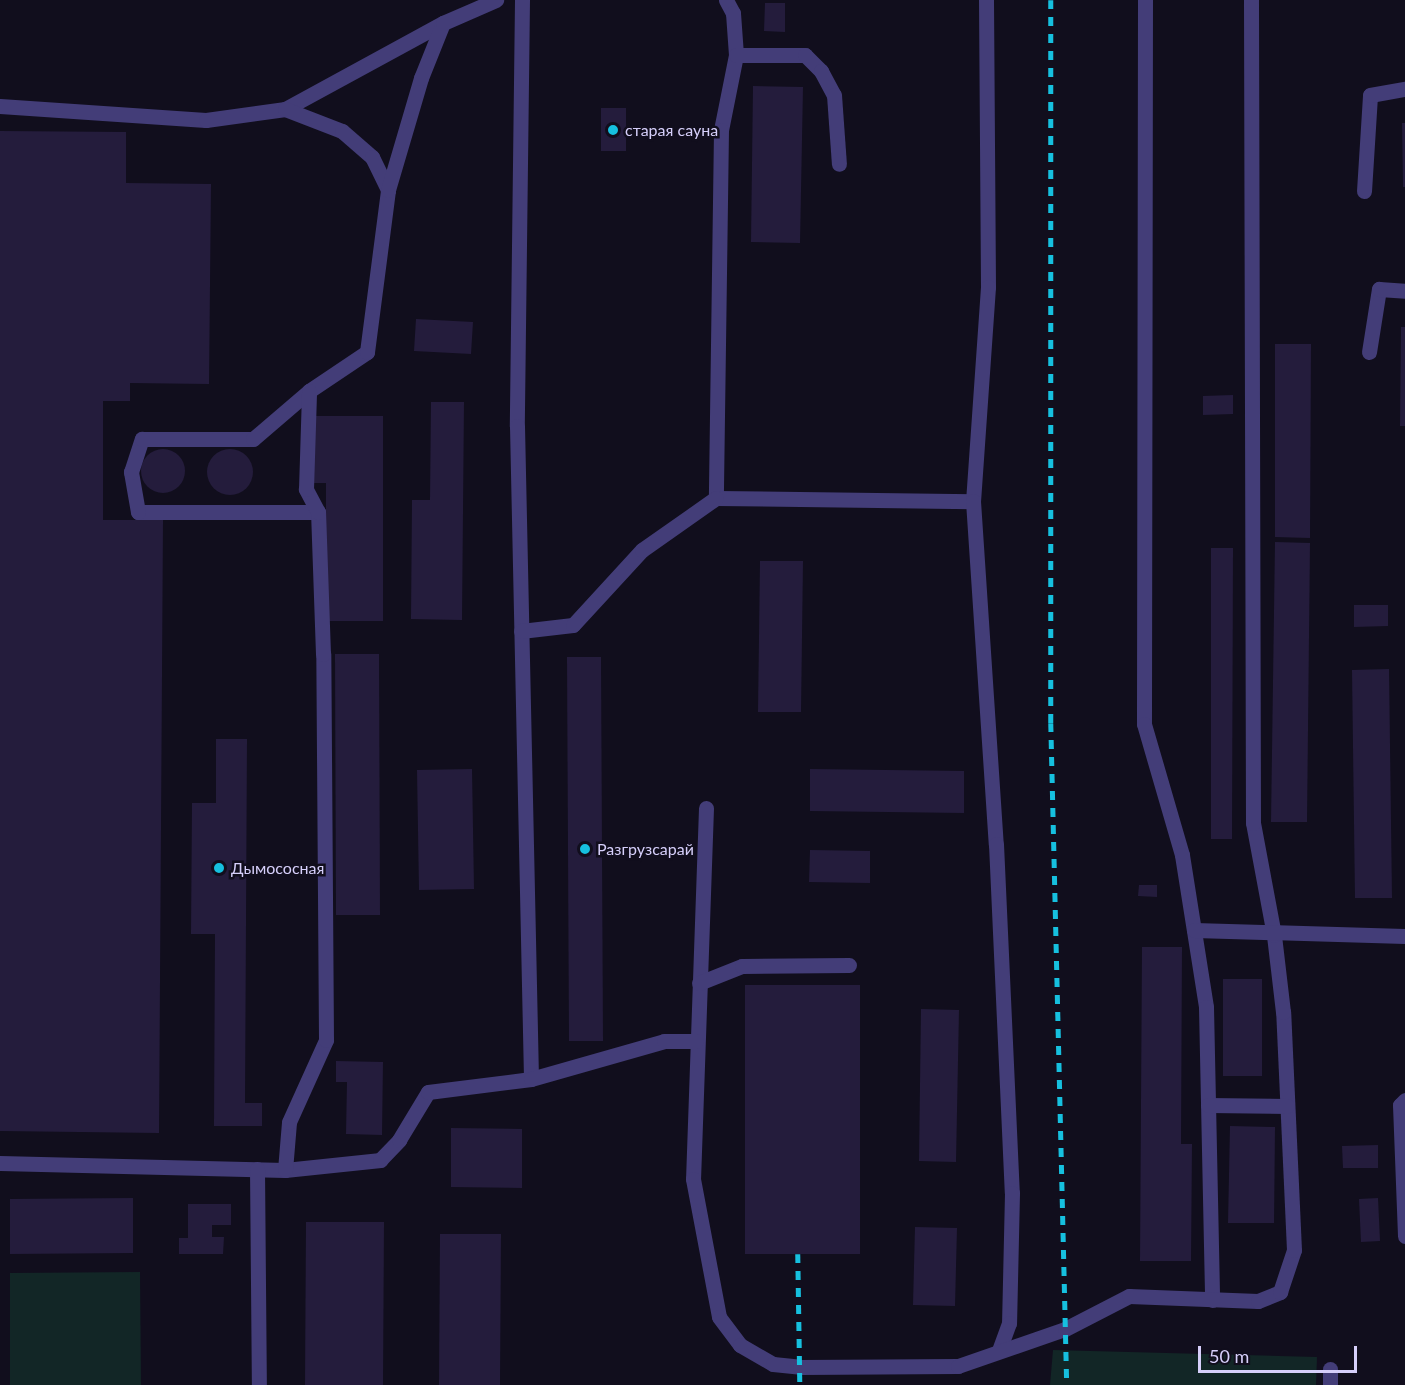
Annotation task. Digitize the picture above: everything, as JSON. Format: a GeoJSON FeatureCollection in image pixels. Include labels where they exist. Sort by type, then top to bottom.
{"type":"FeatureCollection","features":[{"type":"Feature","properties":{"kind":"lane"},"geometry":{"type":"LineString","coordinates":[[522,0],[517,426],[531,1079]]}},
{"type":"Feature","properties":{"kind":"lane"},"geometry":{"type":"LineString","coordinates":[[716,498],[721,130],[736,55],[733,13],[726,0]]}},
{"type":"Feature","properties":{"kind":"lane"},"geometry":{"type":"LineString","coordinates":[[986,0],[988,287],[973,501],[996,844],[1012,1193],[1009,1323],[1000,1348]]}},
{"type":"Feature","properties":{"kind":"lane"},"geometry":{"type":"LineString","coordinates":[[1145,0],[1144,724],[1182,855],[1206,1007],[1212,1300]]}},
{"type":"Feature","properties":{"kind":"lane"},"geometry":{"type":"LineString","coordinates":[[706,808],[696,1041],[693,1179],[719,1317],[740,1345],[772,1364],[800,1368],[958,1366],[1000,1348],[1019,1346],[1065,1329],[1129,1296],[1258,1301],[1280,1292],[1294,1250],[1287,1106],[1274,935],[1253,823],[1251,0]]}},
{"type":"Feature","properties":{"kind":"lane"},"geometry":{"type":"LineString","coordinates":[[0,106],[206,120],[285,109],[486,2]]}},
{"type":"Feature","properties":{"kind":"lane"},"geometry":{"type":"LineString","coordinates":[[318,512],[138,512],[131,472],[142,438],[252,439],[309,391],[368,352],[388,190],[421,78],[443,23]]}},
{"type":"Feature","properties":{"kind":"lane"},"geometry":{"type":"LineString","coordinates":[[736,55],[805,55],[821,71],[834,95],[839,164]]}},
{"type":"Feature","properties":{"kind":"lane"},"geometry":{"type":"LineString","coordinates":[[1364,191],[1370,95],[1405,89]]}},
{"type":"Feature","properties":{"kind":"lane"},"geometry":{"type":"LineString","coordinates":[[285,109],[342,131],[372,157],[388,190]]}},
{"type":"Feature","properties":{"kind":"lane"},"geometry":{"type":"LineString","coordinates":[[1369,352],[1379,289],[1405,291]]}},
{"type":"Feature","properties":{"kind":"lane"},"geometry":{"type":"LineString","coordinates":[[285,1170],[289,1122],[326,1040],[318,512],[306,489],[309,391]]}},
{"type":"Feature","properties":{"kind":"lane"},"geometry":{"type":"LineString","coordinates":[[521,631],[573,625],[642,550],[716,498],[973,501]]}},
{"type":"Feature","properties":{"kind":"lane"},"geometry":{"type":"LineString","coordinates":[[1194,930],[1274,935],[1405,936]]}},
{"type":"Feature","properties":{"kind":"lane"},"geometry":{"type":"LineString","coordinates":[[699,983],[742,966],[849,965]]}},
{"type":"Feature","properties":{"kind":"lane"},"geometry":{"type":"LineString","coordinates":[[0,1163],[285,1170],[380,1160],[399,1140],[428,1092],[531,1079],[664,1041],[696,1041]]}},
{"type":"Feature","properties":{"kind":"lane"},"geometry":{"type":"LineString","coordinates":[[1405,1100],[1400,1105],[1405,1236]]}},
{"type":"Feature","properties":{"kind":"lane"},"geometry":{"type":"LineString","coordinates":[[1208,1106],[1287,1106]]}},
{"type":"Feature","properties":{"kind":"lane"},"geometry":{"type":"LineString","coordinates":[[257,1169],[259,1385]]}},
{"type":"Feature","properties":{"kind":"lane"},"geometry":{"type":"LineString","coordinates":[[1330,1369],[1330,1385]]}},
{"type":"Feature","properties":{"kind":"green space"},"geometry":{"type":"Polygon","coordinates":[[[140,1272],[141,1385],[10,1385],[10,1273],[140,1272]]]}},
{"type":"Feature","properties":{"kind":"green space"},"geometry":{"type":"Polygon","coordinates":[[[1053,1350],[1317,1357],[1316,1385],[1050,1385],[1053,1350]]]}},
{"type":"Feature","properties":{"kind":"building"},"geometry":{"type":"Polygon","coordinates":[[[765,3],[785,3],[785,32],[764,31],[765,3]]]}},
{"type":"Feature","properties":{"kind":"building"},"geometry":{"type":"Polygon","coordinates":[[[753,86],[803,87],[800,243],[751,242],[753,86]]]}},
{"type":"Feature","properties":{"kind":"building","name":"старая сауна"},"geometry":{"type":"Polygon","coordinates":[[[601,108],[626,108],[626,151],[601,151],[601,108]]]}},
{"type":"Feature","properties":{"kind":"building"},"geometry":{"type":"Polygon","coordinates":[[[1402,123],[1405,123],[1405,187],[1403,187],[1402,123]]]}},
{"type":"Feature","properties":{"kind":"building"},"geometry":{"type":"Polygon","coordinates":[[[0,131],[126,132],[126,183],[211,184],[209,384],[130,383],[130,401],[103,401],[103,520],[163,520],[159,1133],[0,1131],[0,131]]]}},
{"type":"Feature","properties":{"kind":"building"},"geometry":{"type":"Polygon","coordinates":[[[416,319],[473,322],[471,354],[414,351],[416,319]]]}},
{"type":"Feature","properties":{"kind":"building"},"geometry":{"type":"Polygon","coordinates":[[[1401,327],[1405,327],[1405,426],[1400,426],[1401,327]]]}},
{"type":"Feature","properties":{"kind":"building"},"geometry":{"type":"Polygon","coordinates":[[[1275,344],[1311,344],[1310,538],[1275,537],[1275,344]]]}},
{"type":"Feature","properties":{"kind":"building"},"geometry":{"type":"Polygon","coordinates":[[[1233,395],[1233,414],[1203,415],[1203,396],[1233,395]]]}},
{"type":"Feature","properties":{"kind":"building"},"geometry":{"type":"Polygon","coordinates":[[[431,402],[464,402],[462,620],[411,619],[412,500],[430,500],[431,402]]]}},
{"type":"Feature","properties":{"kind":"building"},"geometry":{"type":"Polygon","coordinates":[[[310,416],[383,416],[383,621],[326,621],[326,483],[310,483],[310,416]]]}},
{"type":"Feature","properties":{"kind":"building"},"geometry":{"type":"Polygon","coordinates":[[[163,449],[172,450],[179,455],[184,462],[184,480],[179,487],[172,492],[163,493],[154,492],[147,487],[142,480],[141,471],[142,462],[147,455],[154,450],[163,449]]]}},
{"type":"Feature","properties":{"kind":"building"},"geometry":{"type":"Polygon","coordinates":[[[230,449],[246,456],[253,472],[246,488],[230,495],[214,488],[207,472],[214,456],[230,449]]]}},
{"type":"Feature","properties":{"kind":"building"},"geometry":{"type":"Polygon","coordinates":[[[1275,542],[1310,543],[1307,822],[1271,822],[1275,542]]]}},
{"type":"Feature","properties":{"kind":"building"},"geometry":{"type":"Polygon","coordinates":[[[1211,548],[1233,548],[1232,839],[1211,839],[1211,548]]]}},
{"type":"Feature","properties":{"kind":"building"},"geometry":{"type":"Polygon","coordinates":[[[760,561],[803,561],[801,712],[758,712],[760,561]]]}},
{"type":"Feature","properties":{"kind":"building"},"geometry":{"type":"Polygon","coordinates":[[[1354,605],[1388,605],[1388,626],[1354,627],[1354,605]]]}},
{"type":"Feature","properties":{"kind":"building"},"geometry":{"type":"Polygon","coordinates":[[[335,654],[379,654],[380,915],[336,915],[335,654]]]}},
{"type":"Feature","properties":{"kind":"building","name":"Разгрузсарай"},"geometry":{"type":"Polygon","coordinates":[[[567,657],[601,657],[603,1041],[569,1041],[567,657]]]}},
{"type":"Feature","properties":{"kind":"building"},"geometry":{"type":"Polygon","coordinates":[[[1389,669],[1392,898],[1355,898],[1352,670],[1389,669]]]}},
{"type":"Feature","properties":{"kind":"building","name":"Дымососная"},"geometry":{"type":"Polygon","coordinates":[[[216,739],[247,739],[245,1103],[262,1103],[262,1126],[214,1126],[215,934],[191,934],[192,803],[216,803],[216,739]]]}},
{"type":"Feature","properties":{"kind":"building"},"geometry":{"type":"Polygon","coordinates":[[[472,769],[474,889],[419,890],[417,770],[472,769]]]}},
{"type":"Feature","properties":{"kind":"building"},"geometry":{"type":"Polygon","coordinates":[[[810,769],[964,771],[964,813],[810,811],[810,769]]]}},
{"type":"Feature","properties":{"kind":"building"},"geometry":{"type":"Polygon","coordinates":[[[810,850],[870,851],[870,883],[809,882],[810,850]]]}},
{"type":"Feature","properties":{"kind":"building"},"geometry":{"type":"Polygon","coordinates":[[[1139,885],[1157,885],[1157,897],[1138,896],[1139,885]]]}},
{"type":"Feature","properties":{"kind":"building"},"geometry":{"type":"Polygon","coordinates":[[[1142,947],[1182,947],[1181,1144],[1192,1144],[1191,1261],[1140,1261],[1142,947]]]}},
{"type":"Feature","properties":{"kind":"building"},"geometry":{"type":"Polygon","coordinates":[[[1223,979],[1262,979],[1262,1076],[1223,1076],[1223,979]]]}},
{"type":"Feature","properties":{"kind":"building"},"geometry":{"type":"Polygon","coordinates":[[[745,985],[860,985],[860,1254],[745,1254],[745,985]]]}},
{"type":"Feature","properties":{"kind":"building"},"geometry":{"type":"Polygon","coordinates":[[[921,1009],[959,1010],[956,1162],[919,1161],[921,1009]]]}},
{"type":"Feature","properties":{"kind":"building"},"geometry":{"type":"Polygon","coordinates":[[[336,1061],[383,1062],[382,1135],[346,1134],[347,1082],[336,1082],[336,1061]]]}},
{"type":"Feature","properties":{"kind":"building"},"geometry":{"type":"Polygon","coordinates":[[[1230,1126],[1275,1127],[1274,1223],[1228,1223],[1230,1126]]]}},
{"type":"Feature","properties":{"kind":"building"},"geometry":{"type":"Polygon","coordinates":[[[451,1128],[522,1129],[522,1188],[451,1187],[451,1128]]]}},
{"type":"Feature","properties":{"kind":"building"},"geometry":{"type":"Polygon","coordinates":[[[1378,1145],[1378,1168],[1343,1168],[1342,1146],[1378,1145]]]}},
{"type":"Feature","properties":{"kind":"building"},"geometry":{"type":"Polygon","coordinates":[[[133,1198],[133,1253],[10,1254],[10,1199],[133,1198]]]}},
{"type":"Feature","properties":{"kind":"building"},"geometry":{"type":"Polygon","coordinates":[[[1378,1198],[1380,1241],[1361,1242],[1359,1199],[1378,1198]]]}},
{"type":"Feature","properties":{"kind":"building"},"geometry":{"type":"Polygon","coordinates":[[[188,1204],[231,1204],[231,1225],[212,1225],[212,1237],[224,1237],[223,1254],[179,1254],[179,1238],[188,1238],[188,1204]]]}},
{"type":"Feature","properties":{"kind":"building"},"geometry":{"type":"Polygon","coordinates":[[[306,1222],[384,1222],[383,1385],[305,1385],[306,1222]]]}},
{"type":"Feature","properties":{"kind":"building"},"geometry":{"type":"Polygon","coordinates":[[[915,1227],[957,1228],[955,1306],[913,1305],[915,1227]]]}},
{"type":"Feature","properties":{"kind":"building"},"geometry":{"type":"Polygon","coordinates":[[[440,1234],[501,1234],[500,1385],[439,1385],[440,1234]]]}},
{"type":"Feature","properties":{"kind":"railway"},"geometry":{"type":"LineString","coordinates":[[1051,0],[1051,723],[1067,1385]]}},
{"type":"Feature","properties":{"kind":"railway"},"geometry":{"type":"LineString","coordinates":[[798,1254],[800,1385]]}},
{"type":"Feature","properties":{"kind":"place","name":"старая сауна"},"geometry":{"type":"Point","coordinates":[613,130]}},
{"type":"Feature","properties":{"kind":"place","name":"Разгрузсарай"},"geometry":{"type":"Point","coordinates":[585,849]}},
{"type":"Feature","properties":{"kind":"place","name":"Дымососная"},"geometry":{"type":"Point","coordinates":[219,868]}}]}
